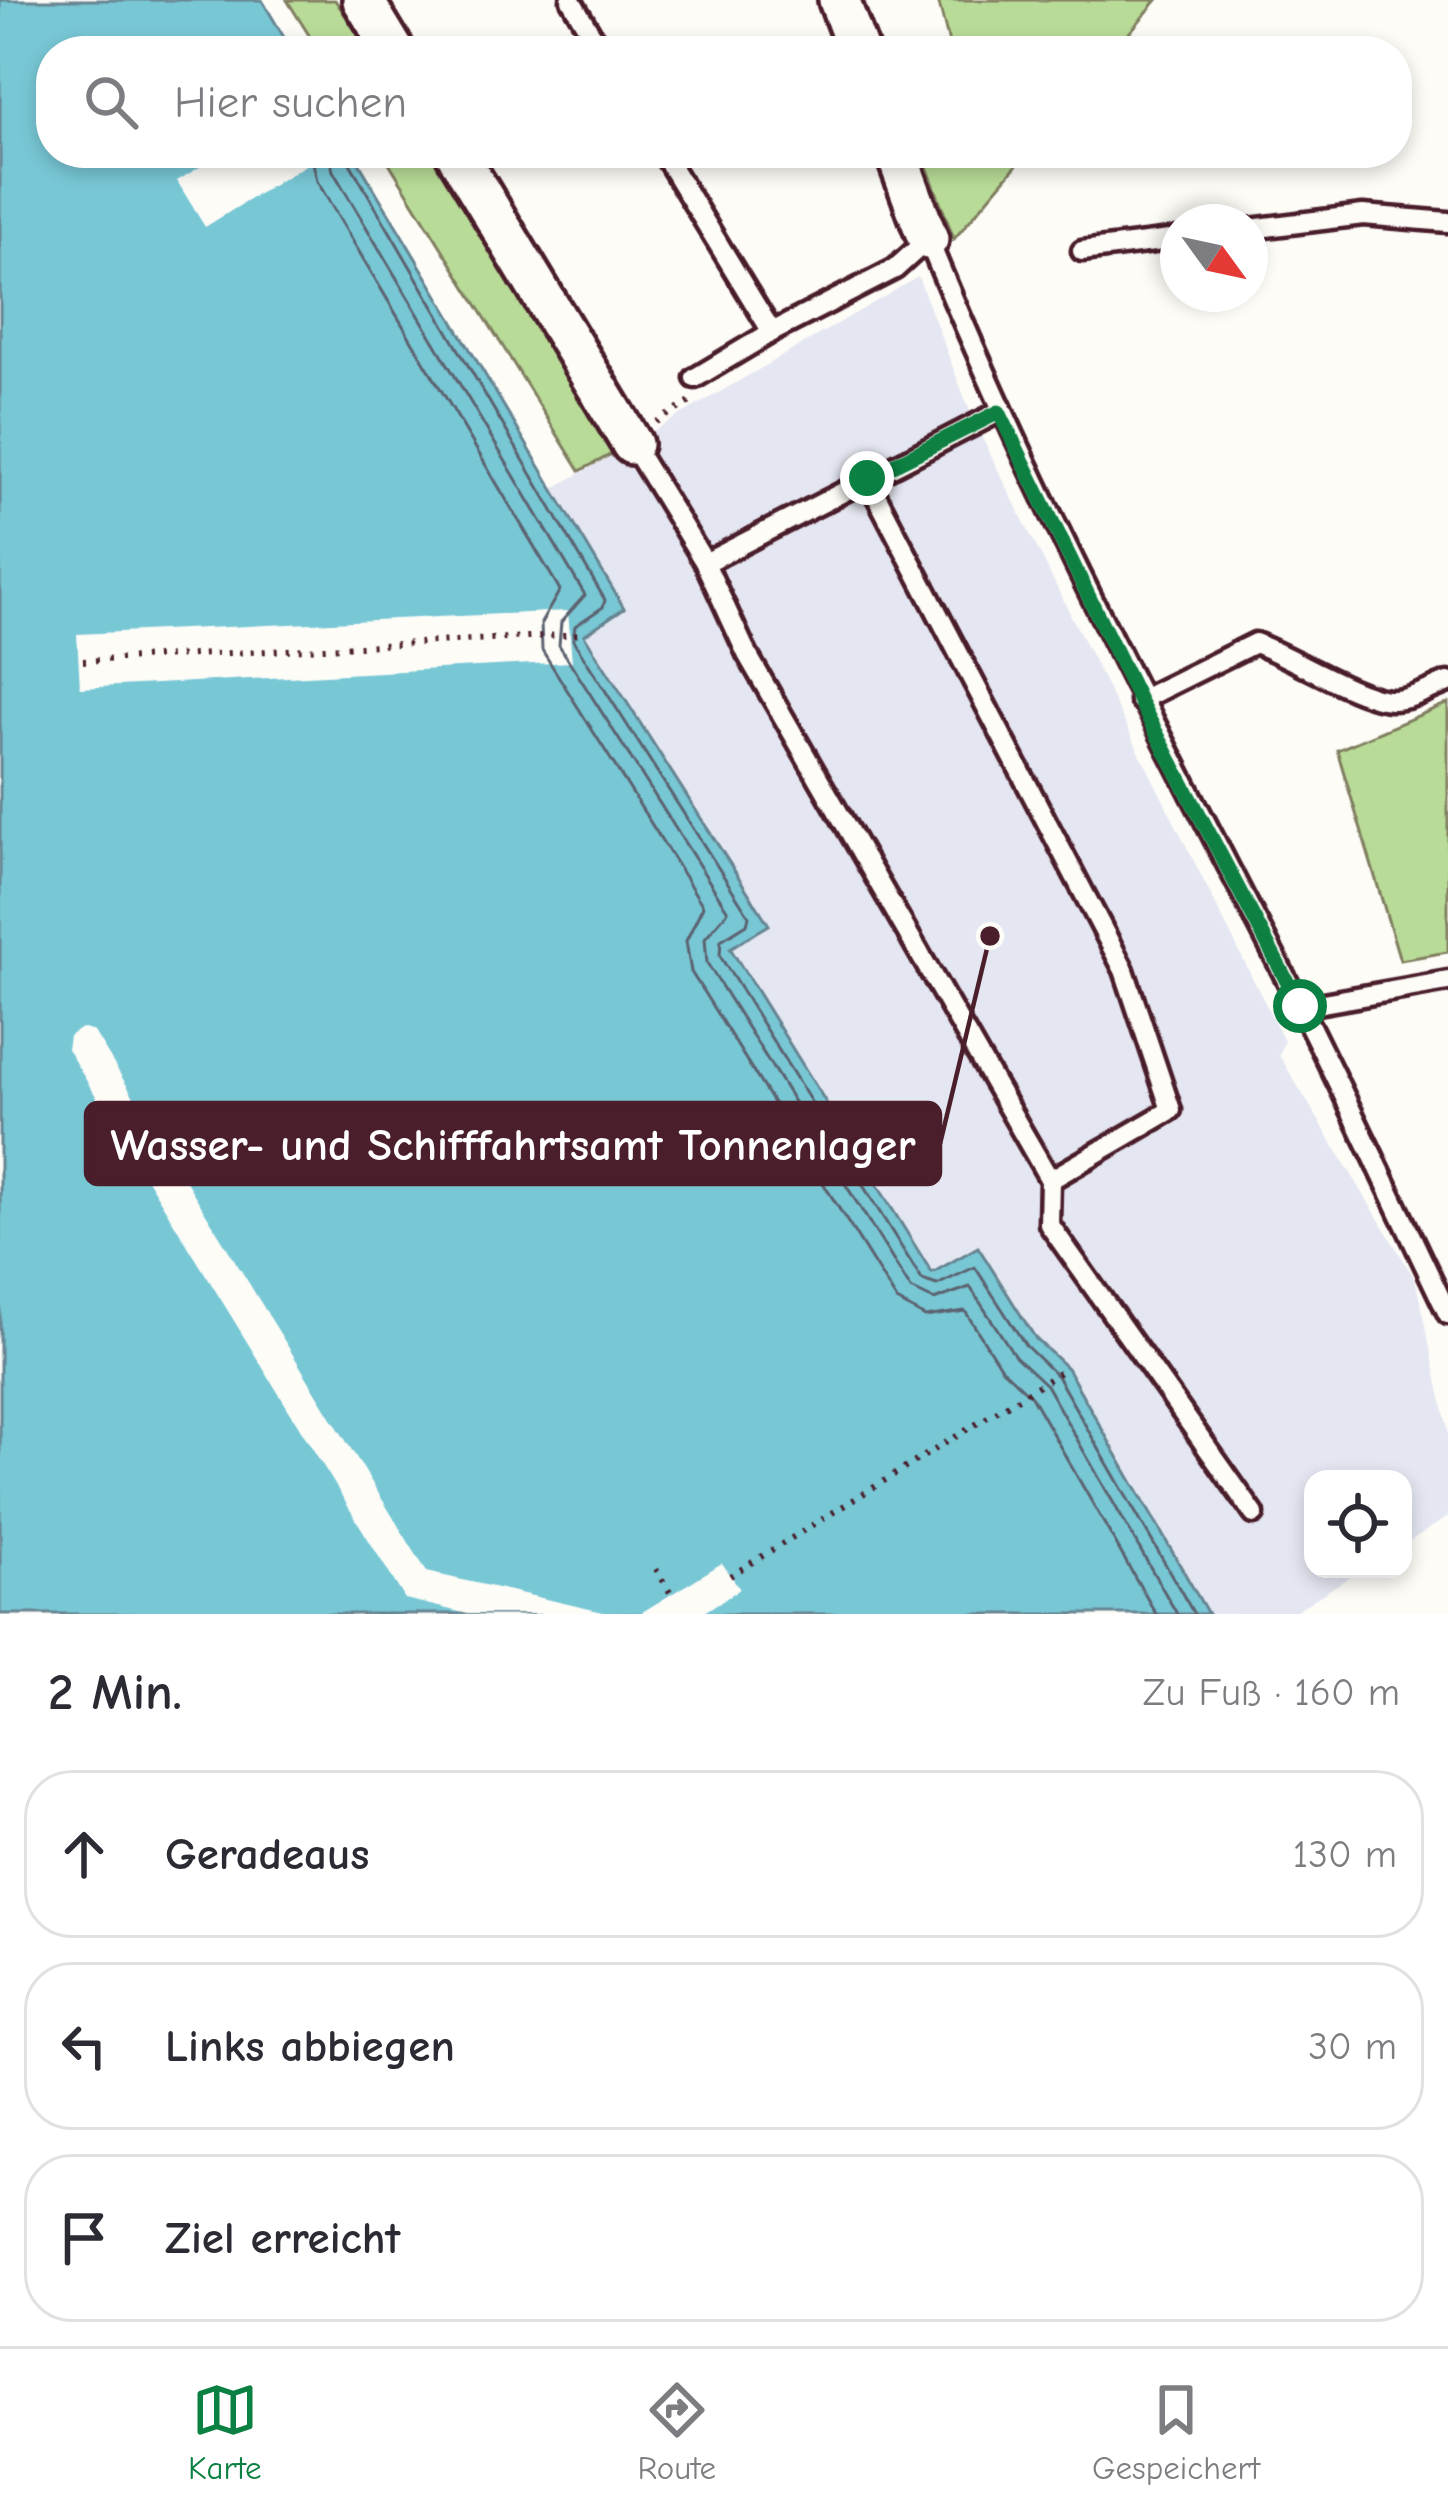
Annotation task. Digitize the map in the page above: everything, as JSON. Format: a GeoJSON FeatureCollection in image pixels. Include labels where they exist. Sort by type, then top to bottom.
{"type":"FeatureCollection","features":[{"type":"Feature","properties":{"kind":"street"},"geometry":{"type":"LineString","coordinates":[[363,0],[385,36]]}},
{"type":"Feature","properties":{"kind":"street"},"geometry":{"type":"LineString","coordinates":[[839,0],[852,36]]}},
{"type":"Feature","properties":{"kind":"street"},"geometry":{"type":"LineString","coordinates":[[465,168],[632,444]]}},
{"type":"Feature","properties":{"kind":"street"},"geometry":{"type":"LineString","coordinates":[[902,168],[928,239]]}},
{"type":"Feature","properties":{"kind":"lane"},"geometry":{"type":"LineString","coordinates":[[571,0],[592,36]]}},
{"type":"Feature","properties":{"kind":"lane"},"geometry":{"type":"LineString","coordinates":[[672,168],[772,332]]}},
{"type":"Feature","properties":{"kind":"lane"},"geometry":{"type":"LineString","coordinates":[[1268,228],[1364,215],[1448,222]]}},
{"type":"Feature","properties":{"kind":"lane"},"geometry":{"type":"LineString","coordinates":[[695,378],[896,268],[928,239],[999,412],[1139,700],[1300,1006],[1448,1314]]}},
{"type":"Feature","properties":{"kind":"lane"},"geometry":{"type":"LineString","coordinates":[[1082,250],[1160,240]]}},
{"type":"Feature","properties":{"kind":"lane"},"geometry":{"type":"LineString","coordinates":[[705,563],[999,412]]}},
{"type":"Feature","properties":{"kind":"lane"},"geometry":{"type":"LineString","coordinates":[[632,444],[705,563],[748,654],[1050,1180],[1049,1224],[1254,1514]]}},
{"type":"Feature","properties":{"kind":"lane"},"geometry":{"type":"LineString","coordinates":[[867,478],[1124,970],[1171,1110],[1050,1180]]}},
{"type":"Feature","properties":{"kind":"lane"},"geometry":{"type":"LineString","coordinates":[[1139,700],[1255,643],[1299,659],[1346,688],[1394,700],[1448,682]]}},
{"type":"Feature","properties":{"kind":"lane"},"geometry":{"type":"LineString","coordinates":[[1300,1006],[1448,981]]}},
{"type":"Feature","properties":{"kind":"path"},"geometry":{"type":"LineString","coordinates":[[82,661],[583,634]]}},
{"type":"Feature","properties":{"kind":"path"},"geometry":{"type":"LineString","coordinates":[[730,1576],[1067,1368]]}},
{"type":"Feature","properties":{"kind":"path"},"geometry":{"type":"LineString","coordinates":[[656,1569],[671,1594]]}},
{"type":"Feature","properties":{"kind":"shaded area"},"geometry":{"type":"Polygon","coordinates":[[[918,277],[974,422],[1284,1041],[1279,1055],[1415,1279],[1448,1430],[1448,1517],[1412,1539],[1412,1470],[1304,1470],[1304,1578],[1348,1578],[1290,1614],[1208,1614],[1067,1368],[1036,1339],[978,1247],[933,1274],[729,947],[769,925],[583,634],[623,609],[553,489],[918,277]]]}},
{"type":"Feature","properties":{"kind":"green space"},"geometry":{"type":"Polygon","coordinates":[[[287,0],[335,0],[359,36],[310,36],[287,0]]]}},
{"type":"Feature","properties":{"kind":"green space"},"geometry":{"type":"Polygon","coordinates":[[[938,0],[1157,0],[1127,36],[947,36],[938,0]]]}},
{"type":"Feature","properties":{"kind":"green space"},"geometry":{"type":"Polygon","coordinates":[[[392,168],[443,168],[619,450],[580,471],[392,168]]]}},
{"type":"Feature","properties":{"kind":"green space"},"geometry":{"type":"Polygon","coordinates":[[[928,168],[1014,168],[954,239],[928,168]]]}},
{"type":"Feature","properties":{"kind":"green space"},"geometry":{"type":"Polygon","coordinates":[[[1448,703],[1448,952],[1400,960],[1337,750],[1448,703]]]}},
{"type":"Feature","properties":{"kind":"water"},"geometry":{"type":"Polygon","coordinates":[[[0,0],[262,0],[283,36],[36,36],[36,168],[362,168],[624,608],[584,635],[769,925],[730,948],[932,1273],[978,1247],[1036,1339],[1067,1368],[1208,1614],[0,1614],[0,0]]]}},
{"type":"Feature","properties":{"kind":"pier"},"geometry":{"type":"Polygon","coordinates":[[[198,168],[300,168],[205,227],[177,181],[198,168]]]}},
{"type":"Feature","properties":{"kind":"pier"},"geometry":{"type":"Polygon","coordinates":[[[568,611],[572,662],[80,688],[77,634],[568,611]]]}},
{"type":"Feature","properties":{"kind":"pier"},"geometry":{"type":"Polygon","coordinates":[[[81,1028],[94,1032],[427,1572],[612,1614],[468,1614],[405,1599],[67,1049],[69,1036],[81,1028]]]}},
{"type":"Feature","properties":{"kind":"pier"},"geometry":{"type":"Polygon","coordinates":[[[722,1563],[740,1589],[701,1614],[639,1614],[722,1563]]]}},
{"type":"Feature","properties":{"kind":"place","name":"Wasser- und Schifffahrtsamt Tonnenlager"},"geometry":{"type":"Point","coordinates":[990,936]}},
{"type":"Feature","properties":{"kind":"route"},"geometry":{"type":"LineString","coordinates":[[867,478],[999,412],[1139,700],[1300,1006]]}}]}
